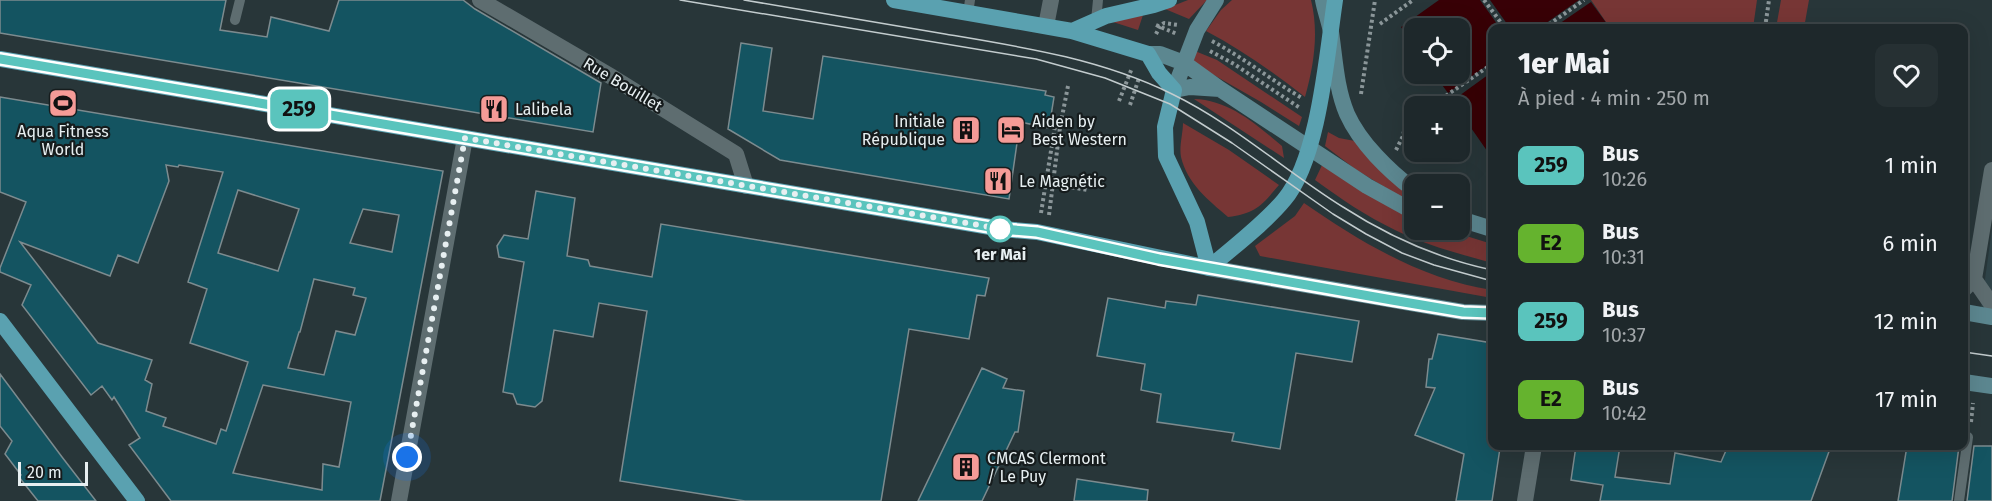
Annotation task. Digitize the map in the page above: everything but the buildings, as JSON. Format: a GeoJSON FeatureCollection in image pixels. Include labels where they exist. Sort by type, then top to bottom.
{"type":"FeatureCollection","features":[{"type":"Feature","properties":{"kind":"main road"},"geometry":{"type":"LineString","coordinates":[[894,0],[969,6],[1072,31],[1148,54],[1160,54],[1184,63],[1366,186],[1404,207]]}},
{"type":"Feature","properties":{"kind":"main road"},"geometry":{"type":"LineString","coordinates":[[1072,31],[1106,16],[1168,0]]}},
{"type":"Feature","properties":{"kind":"main road"},"geometry":{"type":"LineString","coordinates":[[1209,268],[1197,222],[1166,156],[1165,127],[1174,90],[1197,30],[1216,0]]}},
{"type":"Feature","properties":{"kind":"main road"},"geometry":{"type":"LineString","coordinates":[[1323,0],[1338,82],[1347,114],[1354,128],[1377,155],[1404,181]]}},
{"type":"Feature","properties":{"kind":"main road"},"geometry":{"type":"LineString","coordinates":[[1209,268],[1285,200],[1299,177],[1316,119],[1335,0]]}},
{"type":"Feature","properties":{"kind":"main road"},"geometry":{"type":"LineString","coordinates":[[1148,54],[1159,73],[1174,90]]}},
{"type":"Feature","properties":{"kind":"main road"},"geometry":{"type":"LineString","coordinates":[[0,59],[1002,229],[1037,232],[1209,268],[1463,312],[1488,313]]}},
{"type":"Feature","properties":{"kind":"main road"},"geometry":{"type":"LineString","coordinates":[[1174,90],[1190,87],[1220,89]]}},
{"type":"Feature","properties":{"kind":"main road"},"geometry":{"type":"LineString","coordinates":[[1470,222],[1488,228]]}},
{"type":"Feature","properties":{"kind":"main road"},"geometry":{"type":"LineString","coordinates":[[1968,313],[1992,317]]}},
{"type":"Feature","properties":{"kind":"main road"},"geometry":{"type":"LineString","coordinates":[[1,326],[137,501]]}},
{"type":"Feature","properties":{"kind":"main road"},"geometry":{"type":"LineString","coordinates":[[1969,383],[1992,386]]}},
{"type":"Feature","properties":{"kind":"street","name":"Rue Bouillet"},"geometry":{"type":"LineString","coordinates":[[480,0],[612,77],[736,154],[746,186]]}},
{"type":"Feature","properties":{"kind":"street"},"geometry":{"type":"LineString","coordinates":[[1046,26],[1051,0]]}},
{"type":"Feature","properties":{"kind":"street"},"geometry":{"type":"LineString","coordinates":[[399,501],[465,138]]}},
{"type":"Feature","properties":{"kind":"street"},"geometry":{"type":"LineString","coordinates":[[1992,170],[1969,284],[1992,305]]}},
{"type":"Feature","properties":{"kind":"street"},"geometry":{"type":"LineString","coordinates":[[1525,501],[1533,450]]}},
{"type":"Feature","properties":{"kind":"lane"},"geometry":{"type":"LineString","coordinates":[[235,20],[240,0]]}},
{"type":"Feature","properties":{"kind":"lane"},"geometry":{"type":"LineString","coordinates":[[1096,21],[1098,0]]}},
{"type":"Feature","properties":{"kind":"lane"},"geometry":{"type":"LineString","coordinates":[[1959,501],[1966,450]]}},
{"type":"Feature","properties":{"kind":"path"},"geometry":{"type":"LineString","coordinates":[[1347,114],[1358,106],[1361,97],[1376,0]]}},
{"type":"Feature","properties":{"kind":"path"},"geometry":{"type":"LineString","coordinates":[[1380,24],[1413,0]]}},
{"type":"Feature","properties":{"kind":"path"},"geometry":{"type":"LineString","coordinates":[[1484,0],[1502,24]]}},
{"type":"Feature","properties":{"kind":"path"},"geometry":{"type":"LineString","coordinates":[[1550,24],[1584,0]]}},
{"type":"Feature","properties":{"kind":"path"},"geometry":{"type":"LineString","coordinates":[[1766,24],[1770,0]]}},
{"type":"Feature","properties":{"kind":"path"},"geometry":{"type":"LineString","coordinates":[[1204,37],[1245,59],[1303,99]]}},
{"type":"Feature","properties":{"kind":"path"},"geometry":{"type":"LineString","coordinates":[[1446,96],[1488,67]]}},
{"type":"Feature","properties":{"kind":"path"},"geometry":{"type":"LineString","coordinates":[[1041,214],[1050,215],[1060,127],[1068,86]]}},
{"type":"Feature","properties":{"kind":"path"},"geometry":{"type":"LineString","coordinates":[[1130,105],[1135,90]]}},
{"type":"Feature","properties":{"kind":"path"},"geometry":{"type":"LineString","coordinates":[[1044,191],[1055,126],[1060,127]]}},
{"type":"Feature","properties":{"kind":"path"},"geometry":{"type":"LineString","coordinates":[[1395,151],[1404,132]]}},
{"type":"Feature","properties":{"kind":"path"},"geometry":{"type":"LineString","coordinates":[[1054,184],[1087,190]]}},
{"type":"Feature","properties":{"kind":"path"},"geometry":{"type":"LineString","coordinates":[[1968,437],[1969,383]]}},
{"type":"Feature","properties":{"kind":"shaded area"},"geometry":{"type":"Polygon","coordinates":[[[1188,0],[1207,0],[1189,19],[1165,9],[1188,0]]]}},
{"type":"Feature","properties":{"kind":"shaded area"},"geometry":{"type":"Polygon","coordinates":[[[1232,0],[1311,0],[1315,36],[1311,73],[1305,97],[1257,62],[1206,31],[1221,10],[1232,0]]]}},
{"type":"Feature","properties":{"kind":"shaded area"},"geometry":{"type":"Polygon","coordinates":[[[1439,0],[1480,0],[1497,24],[1488,24],[1488,65],[1470,78],[1470,18],[1414,18],[1439,0]]]}},
{"type":"Feature","properties":{"kind":"shaded area"},"geometry":{"type":"Polygon","coordinates":[[[1490,0],[1579,0],[1545,24],[1523,24],[1522,22],[1507,24],[1490,0]]]}},
{"type":"Feature","properties":{"kind":"shaded area"},"geometry":{"type":"Polygon","coordinates":[[[1591,0],[1757,0],[1754,24],[1607,24],[1591,0]]]}},
{"type":"Feature","properties":{"kind":"shaded area"},"geometry":{"type":"Polygon","coordinates":[[[1781,0],[1809,0],[1805,24],[1777,24],[1781,0]]]}},
{"type":"Feature","properties":{"kind":"shaded area"},"geometry":{"type":"Polygon","coordinates":[[[1591,2],[1607,24],[1559,24],[1591,2]]]}},
{"type":"Feature","properties":{"kind":"shaded area"},"geometry":{"type":"Polygon","coordinates":[[[1143,15],[1138,30],[1113,22],[1143,15]]]}},
{"type":"Feature","properties":{"kind":"shaded area"},"geometry":{"type":"Polygon","coordinates":[[[1195,51],[1217,60],[1302,117],[1299,126],[1191,62],[1195,51]]]}},
{"type":"Feature","properties":{"kind":"shaded area"},"geometry":{"type":"Polygon","coordinates":[[[1488,75],[1488,152],[1470,126],[1470,96],[1459,96],[1488,75]]]}},
{"type":"Feature","properties":{"kind":"shaded area"},"geometry":{"type":"Polygon","coordinates":[[[1441,84],[1461,84],[1448,93],[1441,84]]]}},
{"type":"Feature","properties":{"kind":"shaded area"},"geometry":{"type":"Polygon","coordinates":[[[1194,99],[1219,104],[1241,115],[1282,146],[1284,158],[1194,99]]]}},
{"type":"Feature","properties":{"kind":"shaded area"},"geometry":{"type":"Polygon","coordinates":[[[1183,123],[1229,150],[1279,185],[1252,211],[1228,217],[1199,190],[1188,175],[1181,157],[1183,123]]]}},
{"type":"Feature","properties":{"kind":"shaded area"},"geometry":{"type":"Polygon","coordinates":[[[1328,132],[1339,138],[1355,141],[1389,179],[1404,191],[1404,199],[1355,169],[1325,146],[1328,132]]]}},
{"type":"Feature","properties":{"kind":"shaded area"},"geometry":{"type":"Polygon","coordinates":[[[1323,163],[1404,211],[1404,234],[1364,213],[1315,180],[1323,163]]]}},
{"type":"Feature","properties":{"kind":"shaded area"},"geometry":{"type":"Polygon","coordinates":[[[1304,203],[1370,245],[1442,278],[1488,289],[1488,297],[1260,256],[1255,246],[1295,216],[1304,203]]]}},
{"type":"Feature","properties":{"kind":"shaded area"},"geometry":{"type":"Polygon","coordinates":[[[1992,229],[1992,317],[1980,315],[1992,229]]]}},
{"type":"Feature","properties":{"kind":"shaded area"},"geometry":{"type":"Polygon","coordinates":[[[1470,237],[1488,243],[1488,262],[1418,240],[1470,240],[1470,237]]]}},
{"type":"Feature","properties":{"kind":"tram line"},"geometry":{"type":"LineString","coordinates":[[680,0],[1036,59],[1105,78],[1170,104],[1232,143],[1333,214],[1402,253],[1434,265],[1488,280]]}},
{"type":"Feature","properties":{"kind":"tram line"},"geometry":{"type":"LineString","coordinates":[[744,0],[1032,49],[1118,72],[1172,94],[1217,119],[1322,193],[1378,228],[1434,253],[1488,269]]}},
{"type":"Feature","properties":{"kind":"tram line"},"geometry":{"type":"LineString","coordinates":[[1968,353],[1992,356]]}},
{"type":"Feature","properties":{"kind":"bus line","name":"259"},"geometry":{"type":"LineString","coordinates":[[0,59],[1002,229],[1037,232],[1209,268],[1463,312],[1488,313]]}},
{"type":"Feature","properties":{"kind":"place","name":"Aqua Fitness World"},"geometry":{"type":"Point","coordinates":[63,103]}},
{"type":"Feature","properties":{"kind":"place","name":"Lalibela"},"geometry":{"type":"Point","coordinates":[494,109]}},
{"type":"Feature","properties":{"kind":"place","name":"Initiale République"},"geometry":{"type":"Point","coordinates":[966,130]}},
{"type":"Feature","properties":{"kind":"place","name":"Aiden by Best Western"},"geometry":{"type":"Point","coordinates":[1011,130]}},
{"type":"Feature","properties":{"kind":"place","name":"Le Magnétic"},"geometry":{"type":"Point","coordinates":[998,181]}},
{"type":"Feature","properties":{"kind":"place","name":"1er Mai"},"geometry":{"type":"Point","coordinates":[1000,229]}},
{"type":"Feature","properties":{"kind":"place","name":"CMCAS Clermont / Le Puy"},"geometry":{"type":"Point","coordinates":[966,467]}},
{"type":"Feature","properties":{"kind":"route"},"geometry":{"type":"LineString","coordinates":[[407,457],[465,138],[1002,229],[1000,229]]}}]}
